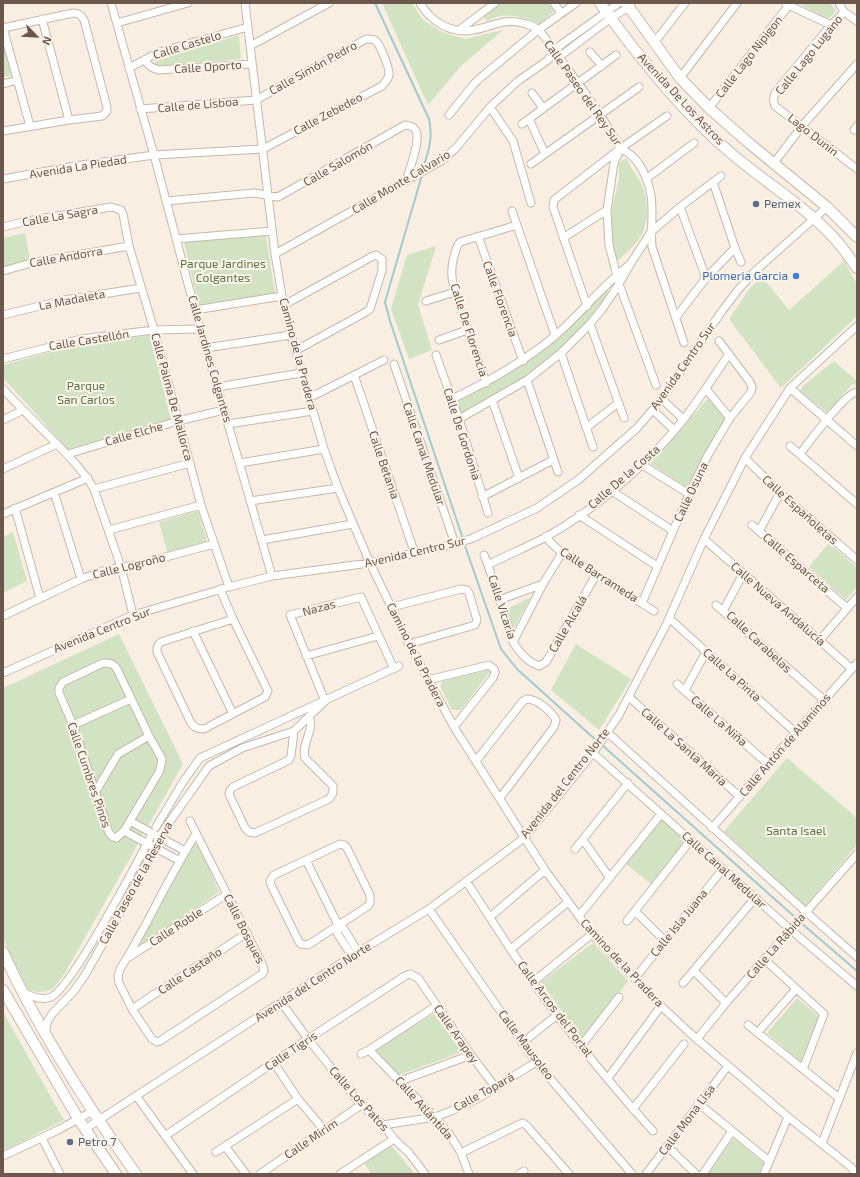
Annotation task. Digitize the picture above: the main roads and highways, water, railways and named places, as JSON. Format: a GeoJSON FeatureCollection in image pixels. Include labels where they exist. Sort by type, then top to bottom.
{"type":"FeatureCollection","features":[{"type":"Feature","properties":{"kind":"main road","name":"Avenida De Los Astros"},"geometry":{"type":"LineString","coordinates":[[600,3],[640,56],[700,124],[731,154],[815,220],[836,240],[857,268]]}},
{"type":"Feature","properties":{"kind":"main road","name":"Avenida De Los Astros"},"geometry":{"type":"LineString","coordinates":[[629,4],[654,43],[680,78],[709,108],[827,207],[857,237]]}},
{"type":"Feature","properties":{"kind":"main road"},"geometry":{"type":"LineString","coordinates":[[3,952],[21,992],[45,1035],[99,1121],[136,1174]]}},
{"type":"Feature","properties":{"kind":"main road"},"geometry":{"type":"LineString","coordinates":[[3,990],[79,1120],[116,1174]]}},
{"type":"Feature","properties":{"kind":"waterway"},"geometry":{"type":"LineString","coordinates":[[375,3],[429,119],[431,132],[430,144],[423,168]]}},
{"type":"Feature","properties":{"kind":"waterway"},"geometry":{"type":"LineString","coordinates":[[422,175],[385,302],[463,539]]}},
{"type":"Feature","properties":{"kind":"waterway"},"geometry":{"type":"LineString","coordinates":[[464,543],[501,649],[517,669],[598,742]]}},
{"type":"Feature","properties":{"kind":"waterway"},"geometry":{"type":"LineString","coordinates":[[602,745],[797,919]]}},
{"type":"Feature","properties":{"kind":"waterway"},"geometry":{"type":"LineString","coordinates":[[800,922],[857,971]]}},
{"type":"Feature","properties":{"kind":"place","name":"Pemex"},"geometry":{"type":"Point","coordinates":[756,204]}},
{"type":"Feature","properties":{"kind":"place","name":"Plomeria Garcia"},"geometry":{"type":"Point","coordinates":[796,276]}},
{"type":"Feature","properties":{"kind":"place","name":"Petro 7"},"geometry":{"type":"Point","coordinates":[70,1142]}},
{"type":"Feature","properties":{"kind":"park label","name":"Parque Jardines Colgantes"},"geometry":{"type":"Point","coordinates":[223,271]}},
{"type":"Feature","properties":{"kind":"park label","name":"Parque San Carlos"},"geometry":{"type":"Point","coordinates":[86,393]}},
{"type":"Feature","properties":{"kind":"park label","name":"Santa Isael"},"geometry":{"type":"Point","coordinates":[796,831]}}]}
